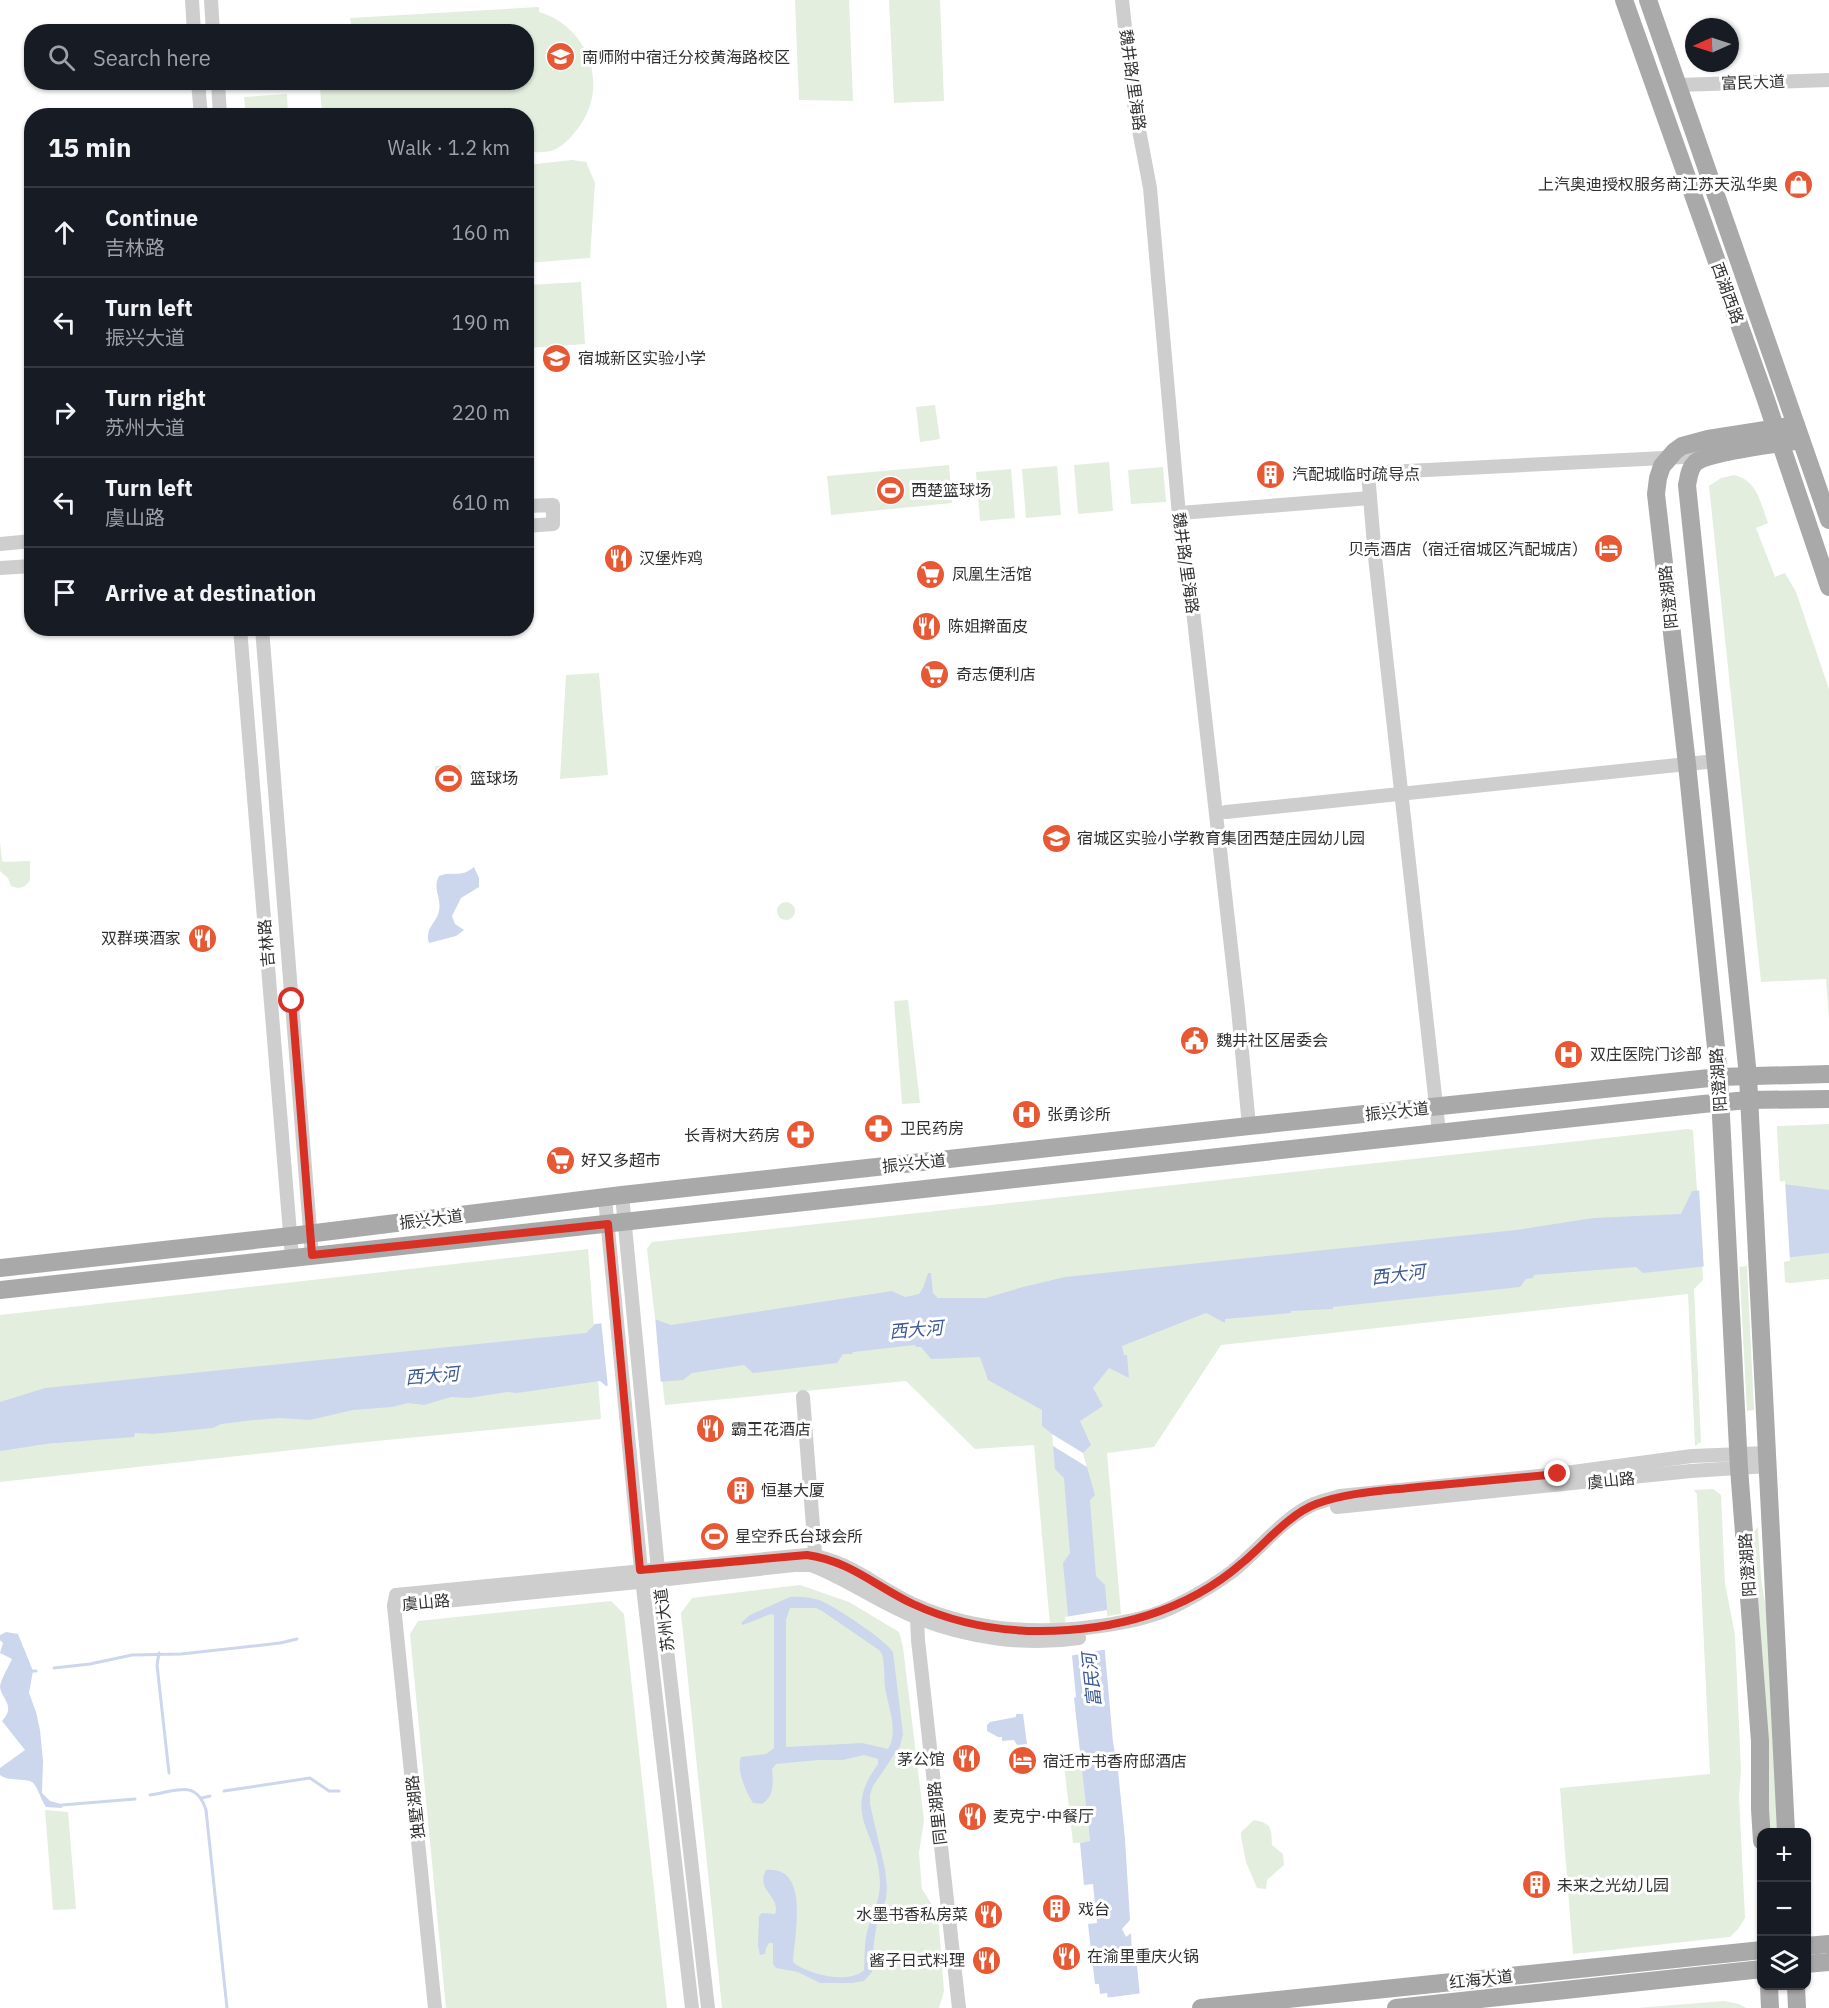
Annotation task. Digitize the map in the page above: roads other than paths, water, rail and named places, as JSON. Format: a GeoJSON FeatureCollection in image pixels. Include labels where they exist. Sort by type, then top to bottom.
{"type":"FeatureCollection","features":[{"type":"Feature","properties":{"kind":"main road","name":"西湖西路"},"geometry":{"type":"LineString","coordinates":[[1624,0],[1829,588]]}},
{"type":"Feature","properties":{"kind":"main road","name":"西湖西路"},"geometry":{"type":"LineString","coordinates":[[1648,0],[1829,520]]}},
{"type":"Feature","properties":{"kind":"main road","name":"阳澄湖路"},"geometry":{"type":"LineString","coordinates":[[1761,1828],[1760,1741],[1739,1461],[1719,1077],[1687,764],[1656,494],[1658,478],[1667,459],[1675,451],[1694,442],[1799,433]]}},
{"type":"Feature","properties":{"kind":"main road","name":"阳澄湖路"},"geometry":{"type":"LineString","coordinates":[[1777,436],[1715,455],[1694,464],[1689,472],[1687,485],[1748,1076],[1786,1828]]}},
{"type":"Feature","properties":{"kind":"main road","name":"振兴大道"},"geometry":{"type":"LineString","coordinates":[[0,1268],[1249,1126],[1719,1077],[1829,1074]]}},
{"type":"Feature","properties":{"kind":"main road","name":"振兴大道"},"geometry":{"type":"LineString","coordinates":[[0,1290],[1720,1102],[1829,1099]]}},
{"type":"Feature","properties":{"kind":"main road"},"geometry":{"type":"LineString","coordinates":[[1811,1946],[1829,1944]]}},
{"type":"Feature","properties":{"kind":"main road","name":"红海大道"},"geometry":{"type":"LineString","coordinates":[[1201,2008],[1757,1950]]}},
{"type":"Feature","properties":{"kind":"main road"},"geometry":{"type":"LineString","coordinates":[[1811,1964],[1829,1962]]}},
{"type":"Feature","properties":{"kind":"main road","name":"红海大道"},"geometry":{"type":"LineString","coordinates":[[1396,2008],[1757,1969]]}},
{"type":"Feature","properties":{"kind":"main road"},"geometry":{"type":"LineString","coordinates":[[1769,1990],[1770,2008]]}},
{"type":"Feature","properties":{"kind":"main road"},"geometry":{"type":"LineString","coordinates":[[1796,1990],[1797,2008]]}},
{"type":"Feature","properties":{"kind":"street"},"geometry":{"type":"LineString","coordinates":[[192,0],[194,24]]}},
{"type":"Feature","properties":{"kind":"street"},"geometry":{"type":"LineString","coordinates":[[211,0],[212,24]]}},
{"type":"Feature","properties":{"kind":"street","name":"魏井路/里海路"},"geometry":{"type":"LineString","coordinates":[[1122,0],[1132,93],[1150,188],[1182,549],[1190,584],[1233,962],[1249,1126]]}},
{"type":"Feature","properties":{"kind":"street","name":"富民大道"},"geometry":{"type":"LineString","coordinates":[[1678,85],[1829,80]]}},
{"type":"Feature","properties":{"kind":"street"},"geometry":{"type":"LineString","coordinates":[[199,90],[200,108]]}},
{"type":"Feature","properties":{"kind":"street"},"geometry":{"type":"LineString","coordinates":[[218,90],[220,108]]}},
{"type":"Feature","properties":{"kind":"street"},"geometry":{"type":"LineString","coordinates":[[1439,1132],[1368,473],[1715,455]]}},
{"type":"Feature","properties":{"kind":"street"},"geometry":{"type":"LineString","coordinates":[[1180,513],[1370,498]]}},
{"type":"Feature","properties":{"kind":"street"},"geometry":{"type":"LineString","coordinates":[[534,506],[553,505],[553,524],[534,525]]}},
{"type":"Feature","properties":{"kind":"street"},"geometry":{"type":"LineString","coordinates":[[0,544],[24,542]]}},
{"type":"Feature","properties":{"kind":"street"},"geometry":{"type":"LineString","coordinates":[[0,568],[24,566]]}},
{"type":"Feature","properties":{"kind":"street","name":"吉林路"},"geometry":{"type":"LineString","coordinates":[[241,636],[292,1257]]}},
{"type":"Feature","properties":{"kind":"street","name":"吉林路"},"geometry":{"type":"LineString","coordinates":[[263,636],[312,1255]]}},
{"type":"Feature","properties":{"kind":"street"},"geometry":{"type":"LineString","coordinates":[[1226,812],[1716,761]]}},
{"type":"Feature","properties":{"kind":"street","name":"苏州大道"},"geometry":{"type":"LineString","coordinates":[[614,1197],[633,1306],[658,1575],[708,2008]]}},
{"type":"Feature","properties":{"kind":"street","name":"苏州大道"},"geometry":{"type":"LineString","coordinates":[[617,1223],[616,1308],[624,1401],[641,1576],[692,2008]]}},
{"type":"Feature","properties":{"kind":"street"},"geometry":{"type":"LineString","coordinates":[[803,1397],[816,1561]]}},
{"type":"Feature","properties":{"kind":"street","name":"虞山路"},"geometry":{"type":"LineString","coordinates":[[816,1561],[917,1618],[997,1638],[1034,1641],[1130,1626],[1178,1605],[1231,1573],[1298,1514],[1313,1504],[1340,1496],[1558,1474],[1692,1456],[1739,1461],[1768,1460]]}},
{"type":"Feature","properties":{"kind":"street","name":"虞山路"},"geometry":{"type":"LineString","coordinates":[[394,1606],[641,1576],[811,1565],[825,1557],[846,1566],[912,1604],[971,1623],[1006,1630],[1069,1635]]}},
{"type":"Feature","properties":{"kind":"street","name":"独墅湖路"},"geometry":{"type":"LineString","coordinates":[[394,1606],[435,2008]]}},
{"type":"Feature","properties":{"kind":"street","name":"同里湖路"},"geometry":{"type":"LineString","coordinates":[[917,1618],[959,2008]]}},
{"type":"Feature","properties":{"kind":"water"},"geometry":{"type":"Polygon","coordinates":[[[474,867],[479,878],[479,887],[461,898],[452,916],[455,924],[464,930],[456,936],[429,943],[428,933],[439,911],[436,885],[439,876],[464,873],[474,867]]]}},
{"type":"Feature","properties":{"kind":"water"},"geometry":{"type":"Polygon","coordinates":[[[1783,1184],[1829,1190],[1829,1253],[1643,1273],[1636,1267],[1534,1275],[1533,1278],[1526,1279],[1520,1287],[1225,1319],[1225,1323],[1206,1313],[1122,1346],[1124,1355],[1127,1355],[1129,1378],[1109,1368],[1093,1388],[1103,1406],[1080,1421],[1091,1445],[1083,1453],[1095,1495],[1090,1500],[1096,1576],[1105,1585],[1108,1618],[1102,1619],[1113,1742],[1125,1839],[1130,1920],[1122,1929],[1126,1937],[1131,1933],[1132,1955],[1137,1965],[1141,2008],[1109,2008],[1107,1993],[1100,1994],[1099,1984],[1095,1984],[1088,1924],[1097,1923],[1093,1884],[1084,1885],[1080,1843],[1090,1841],[1074,1698],[1076,1697],[1063,1563],[1070,1553],[1064,1478],[1055,1469],[1052,1434],[1042,1426],[1042,1410],[988,1380],[980,1357],[931,1359],[921,1347],[915,1345],[843,1354],[837,1363],[753,1373],[744,1365],[692,1373],[683,1380],[606,1386],[600,1381],[517,1393],[507,1392],[469,1398],[451,1397],[424,1405],[408,1403],[392,1407],[353,1410],[310,1420],[280,1418],[254,1420],[221,1424],[213,1428],[153,1434],[135,1433],[134,1437],[54,1443],[0,1451],[0,1402],[45,1388],[586,1333],[595,1324],[652,1318],[671,1325],[892,1291],[905,1297],[919,1294],[928,1273],[931,1273],[933,1293],[938,1298],[986,1298],[1065,1277],[1516,1230],[1593,1218],[1681,1214],[1692,1191],[1783,1184]]]}},
{"type":"Feature","properties":{"kind":"water"},"geometry":{"type":"Polygon","coordinates":[[[790,1597],[815,1599],[859,1623],[893,1652],[903,1734],[900,1746],[873,1786],[870,1795],[887,1887],[886,1899],[877,1923],[872,1972],[864,1981],[820,1983],[798,1972],[776,1968],[773,1964],[773,1943],[769,1943],[765,1954],[760,1955],[759,1916],[762,1913],[775,1914],[776,1908],[763,1877],[766,1870],[780,1871],[789,1879],[795,1890],[797,1904],[793,1962],[818,1974],[828,1976],[849,1977],[864,1970],[866,1937],[877,1902],[880,1883],[874,1849],[864,1823],[862,1797],[867,1782],[878,1764],[878,1759],[864,1755],[843,1760],[776,1764],[772,1769],[773,1779],[769,1797],[762,1804],[753,1803],[742,1781],[740,1762],[741,1757],[766,1754],[774,1748],[774,1615],[771,1614],[743,1625],[741,1623],[750,1615],[790,1597]],[[790,1608],[786,1620],[786,1747],[862,1743],[888,1749],[893,1727],[885,1688],[882,1654],[816,1608],[790,1608]]]}},
{"type":"Feature","properties":{"kind":"water"},"geometry":{"type":"Polygon","coordinates":[[[6,1632],[18,1634],[33,1671],[29,1693],[40,1730],[43,1761],[42,1793],[50,1801],[61,1804],[62,1808],[46,1807],[32,1782],[0,1775],[0,1768],[25,1750],[2,1721],[8,1706],[0,1686],[12,1659],[0,1653],[3,1643],[0,1635],[6,1632]]]}},
{"type":"Feature","properties":{"kind":"water"},"geometry":{"type":"Polygon","coordinates":[[[1016,1714],[1023,1714],[1027,1744],[1017,1745],[1014,1740],[1002,1741],[1002,1737],[987,1731],[987,1725],[990,1722],[1016,1717],[1016,1714]]]}},
{"type":"Feature","properties":{"kind":"waterway"},"geometry":{"type":"LineString","coordinates":[[54,1668],[90,1664],[132,1655],[181,1654],[297,1639]]}},
{"type":"Feature","properties":{"kind":"waterway"},"geometry":{"type":"LineString","coordinates":[[159,1653],[157,1665],[169,1773]]}},
{"type":"Feature","properties":{"kind":"waterway"},"geometry":{"type":"LineString","coordinates":[[224,1791],[310,1778],[329,1791],[339,1791]]}},
{"type":"Feature","properties":{"kind":"waterway"},"geometry":{"type":"LineString","coordinates":[[150,1795],[184,1789],[197,1794],[206,1810],[227,2008]]}},
{"type":"Feature","properties":{"kind":"waterway"},"geometry":{"type":"LineString","coordinates":[[202,1798],[210,1796]]}},
{"type":"Feature","properties":{"kind":"waterway"},"geometry":{"type":"LineString","coordinates":[[62,1805],[135,1799]]}},
{"type":"Feature","properties":{"kind":"place","name":"南师附中宿迁分校黄海路校区"},"geometry":{"type":"Point","coordinates":[561,57]}},
{"type":"Feature","properties":{"kind":"place","name":"上汽奥迪授权服务商江苏天泓华奥"},"geometry":{"type":"Point","coordinates":[1799,184]}},
{"type":"Feature","properties":{"kind":"place","name":"宿城新区实验小学"},"geometry":{"type":"Point","coordinates":[557,358]}},
{"type":"Feature","properties":{"kind":"place","name":"汽配城临时疏导点"},"geometry":{"type":"Point","coordinates":[1271,474]}},
{"type":"Feature","properties":{"kind":"place","name":"西楚篮球场"},"geometry":{"type":"Point","coordinates":[890,490]}},
{"type":"Feature","properties":{"kind":"place","name":"贝壳酒店（宿迁宿城区汽配城店）"},"geometry":{"type":"Point","coordinates":[1609,549]}},
{"type":"Feature","properties":{"kind":"place","name":"汉堡炸鸡"},"geometry":{"type":"Point","coordinates":[618,558]}},
{"type":"Feature","properties":{"kind":"place","name":"凤凰生活馆"},"geometry":{"type":"Point","coordinates":[931,574]}},
{"type":"Feature","properties":{"kind":"place","name":"陈姐擀面皮"},"geometry":{"type":"Point","coordinates":[927,626]}},
{"type":"Feature","properties":{"kind":"place","name":"奇志便利店"},"geometry":{"type":"Point","coordinates":[935,674]}},
{"type":"Feature","properties":{"kind":"place","name":"篮球场"},"geometry":{"type":"Point","coordinates":[449,778]}},
{"type":"Feature","properties":{"kind":"place","name":"宿城区实验小学教育集团西楚庄园幼儿园"},"geometry":{"type":"Point","coordinates":[1056,838]}},
{"type":"Feature","properties":{"kind":"place","name":"双群瑛酒家"},"geometry":{"type":"Point","coordinates":[202,938]}},
{"type":"Feature","properties":{"kind":"place","name":"魏井社区居委会"},"geometry":{"type":"Point","coordinates":[1195,1040]}},
{"type":"Feature","properties":{"kind":"place","name":"双庄医院门诊部"},"geometry":{"type":"Point","coordinates":[1569,1054]}},
{"type":"Feature","properties":{"kind":"place","name":"张勇诊所"},"geometry":{"type":"Point","coordinates":[1026,1114]}},
{"type":"Feature","properties":{"kind":"place","name":"卫民药房"},"geometry":{"type":"Point","coordinates":[879,1128]}},
{"type":"Feature","properties":{"kind":"place","name":"长青树大药房"},"geometry":{"type":"Point","coordinates":[801,1135]}},
{"type":"Feature","properties":{"kind":"place","name":"好又多超市"},"geometry":{"type":"Point","coordinates":[560,1160]}},
{"type":"Feature","properties":{"kind":"place","name":"霸王花酒店"},"geometry":{"type":"Point","coordinates":[710,1429]}},
{"type":"Feature","properties":{"kind":"place","name":"恒基大厦"},"geometry":{"type":"Point","coordinates":[740,1490]}},
{"type":"Feature","properties":{"kind":"place","name":"星空乔氏台球会所"},"geometry":{"type":"Point","coordinates":[714,1536]}},
{"type":"Feature","properties":{"kind":"place","name":"茅公馆"},"geometry":{"type":"Point","coordinates":[966,1759]}},
{"type":"Feature","properties":{"kind":"place","name":"宿迁市书香府邸酒店"},"geometry":{"type":"Point","coordinates":[1022,1761]}},
{"type":"Feature","properties":{"kind":"place","name":"麦克宁·中餐厅"},"geometry":{"type":"Point","coordinates":[972,1816]}},
{"type":"Feature","properties":{"kind":"place","name":"未来之光幼儿园"},"geometry":{"type":"Point","coordinates":[1536,1885]}},
{"type":"Feature","properties":{"kind":"place","name":"戏台"},"geometry":{"type":"Point","coordinates":[1057,1909]}},
{"type":"Feature","properties":{"kind":"place","name":"水墨书香私房菜"},"geometry":{"type":"Point","coordinates":[989,1914]}},
{"type":"Feature","properties":{"kind":"place","name":"在渝里重庆火锅"},"geometry":{"type":"Point","coordinates":[1066,1956]}},
{"type":"Feature","properties":{"kind":"place","name":"酱子日式料理"},"geometry":{"type":"Point","coordinates":[986,1960]}},
{"type":"Feature","properties":{"kind":"water label","name":"西大河"},"geometry":{"type":"Point","coordinates":[1398,1275]}},
{"type":"Feature","properties":{"kind":"water label","name":"西大河"},"geometry":{"type":"Point","coordinates":[916,1330]}},
{"type":"Feature","properties":{"kind":"water label","name":"西大河"},"geometry":{"type":"Point","coordinates":[432,1376]}},
{"type":"Feature","properties":{"kind":"water label","name":"富民河"},"geometry":{"type":"Point","coordinates":[1092,1680]}}]}
